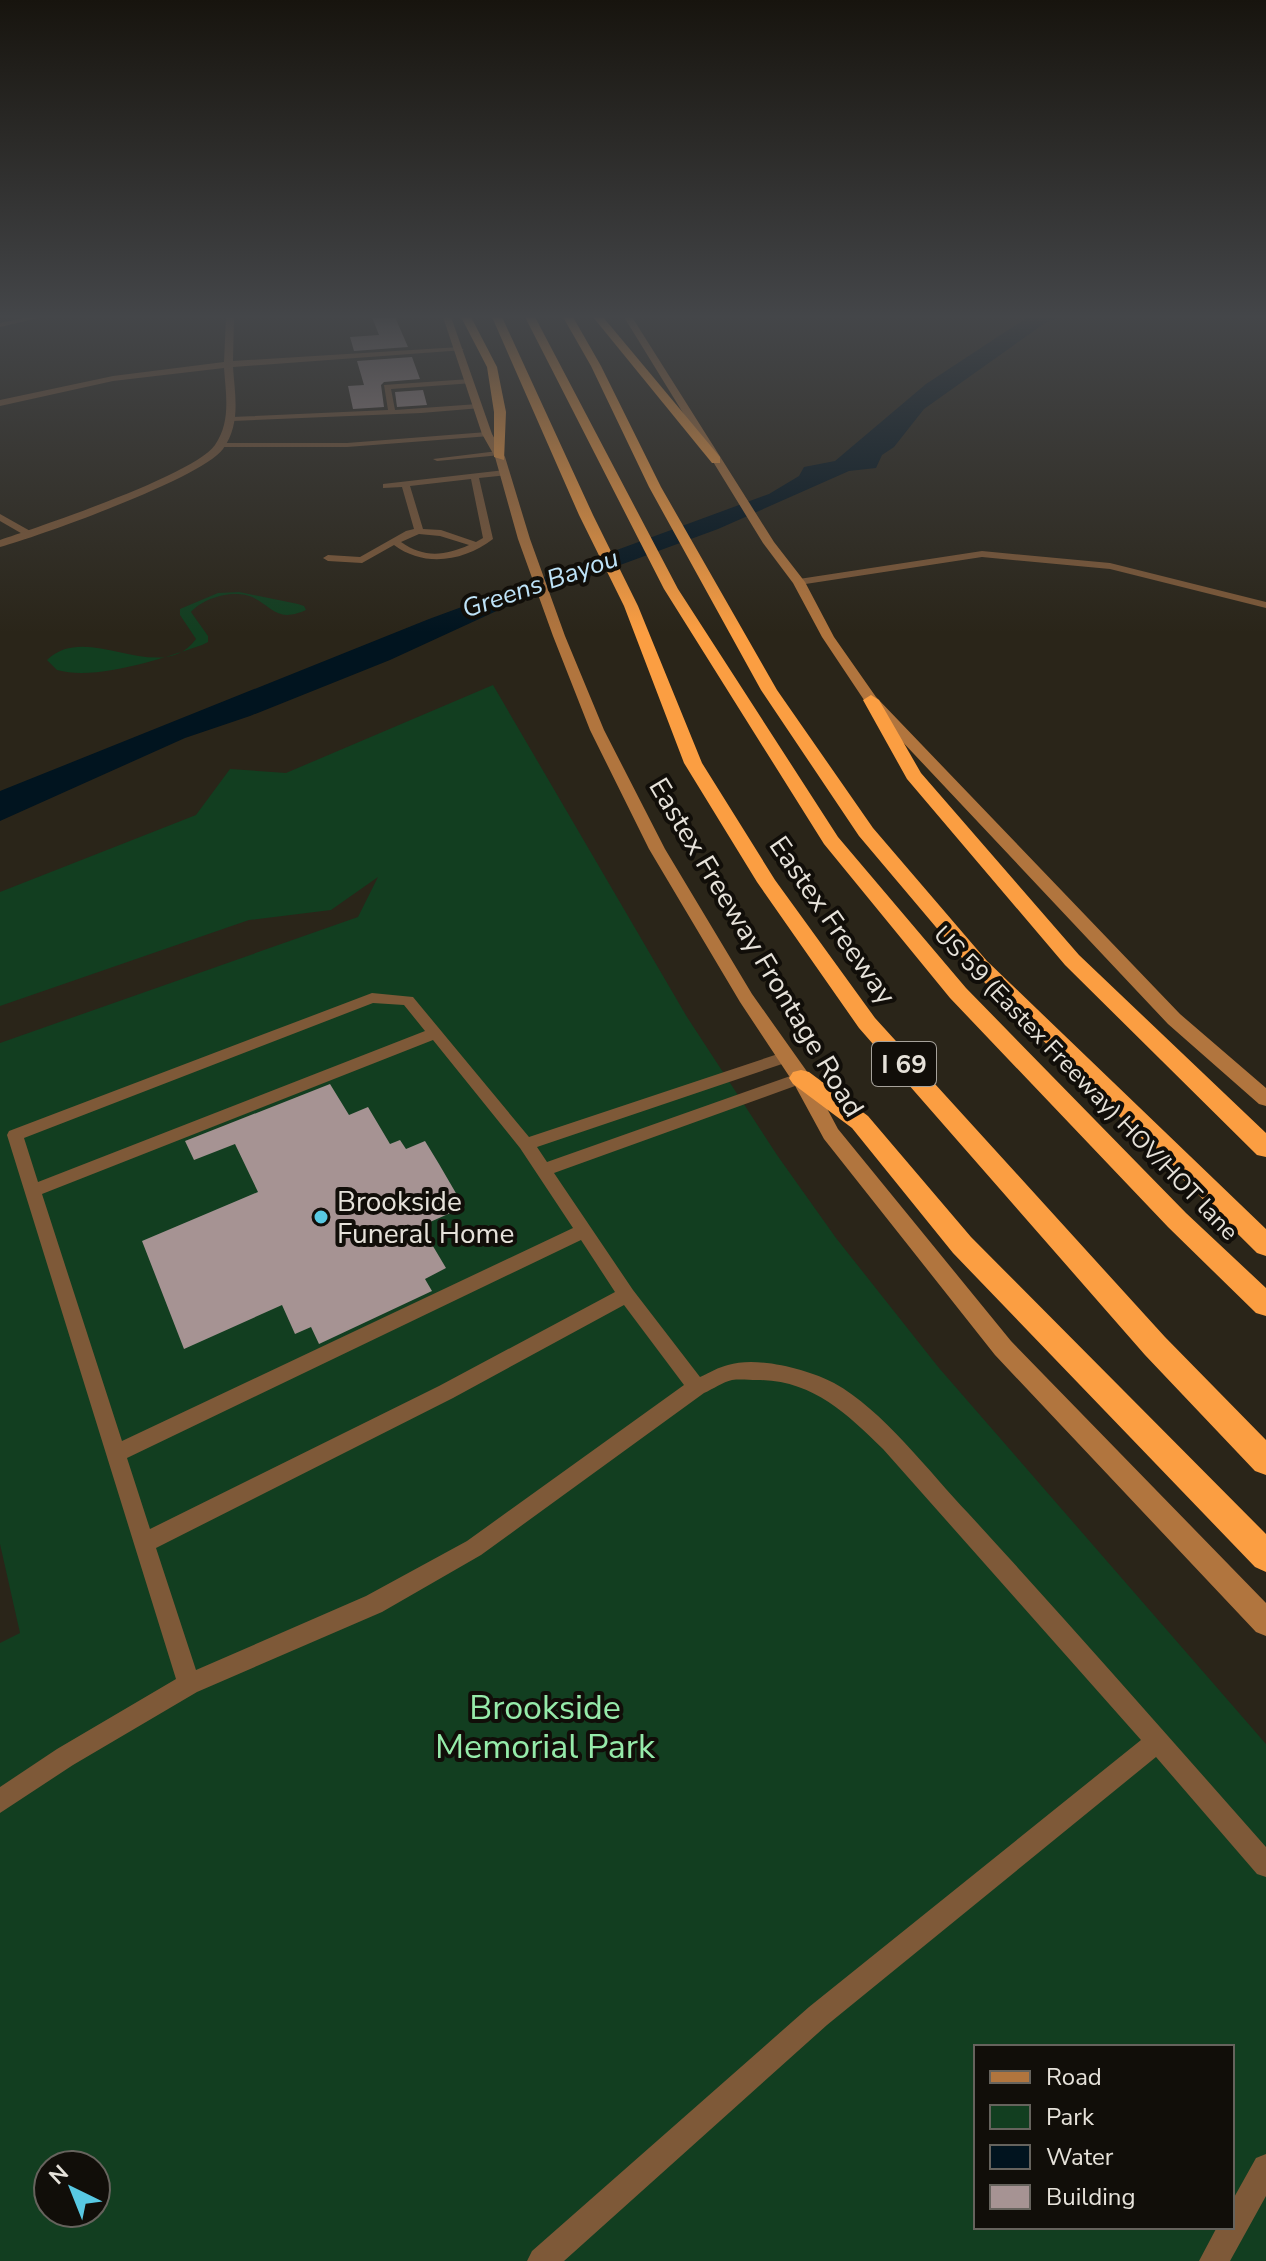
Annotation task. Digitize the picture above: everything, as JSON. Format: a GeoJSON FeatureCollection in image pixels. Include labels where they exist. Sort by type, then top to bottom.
{"type":"FeatureCollection","features":[{"type":"Feature","properties":{"kind":"highway"},"geometry":{"type":"LineString","coordinates":[[499,455],[500,423]]}},
{"type":"Feature","properties":{"kind":"highway","name":"Eastex Freeway"},"geometry":{"type":"LineString","coordinates":[[544,423],[631,606],[693,763],[767,882],[867,1023],[1155,1346],[1266,1461]]}},
{"type":"Feature","properties":{"kind":"highway","name":"US 59 (Eastex Freeway) HOV/HOT lane"},"geometry":{"type":"LineString","coordinates":[[584,423],[671,589],[831,840],[938,969],[1177,1220],[1266,1305]]}},
{"type":"Feature","properties":{"kind":"highway"},"geometry":{"type":"LineString","coordinates":[[624,423],[655,487],[769,690],[866,832],[980,966],[1117,1103],[1266,1245]]}},
{"type":"Feature","properties":{"kind":"highway"},"geometry":{"type":"LineString","coordinates":[[685,423],[716,460]]}},
{"type":"Feature","properties":{"kind":"highway"},"geometry":{"type":"LineString","coordinates":[[871,700],[913,775],[1072,960],[1266,1148]]}},
{"type":"Feature","properties":{"kind":"highway"},"geometry":{"type":"LineString","coordinates":[[794,1068],[860,1122],[962,1245],[1266,1556]]}},
{"type":"Feature","properties":{"kind":"main road","name":"Eastex Freeway Frontage Road"},"geometry":{"type":"LineString","coordinates":[[483,423],[499,455],[524,539],[597,730],[657,849],[746,998],[794,1068],[831,1134],[1003,1348],[1266,1622]]}},
{"type":"Feature","properties":{"kind":"main road"},"geometry":{"type":"LineString","coordinates":[[693,423],[769,543],[799,582],[828,637],[871,700],[1174,1019],[1266,1099]]}},
{"type":"Feature","properties":{"kind":"street"},"geometry":{"type":"LineString","coordinates":[[0,544],[187,471],[221,445],[231,423]]}},
{"type":"Feature","properties":{"kind":"lane"},"geometry":{"type":"LineString","coordinates":[[221,445],[347,445],[487,434]]}},
{"type":"Feature","properties":{"kind":"lane"},"geometry":{"type":"LineString","coordinates":[[437,459],[499,455]]}},
{"type":"Feature","properties":{"kind":"lane"},"geometry":{"type":"LineString","coordinates":[[386,486],[505,473]]}},
{"type":"Feature","properties":{"kind":"lane"},"geometry":{"type":"LineString","coordinates":[[394,541],[409,552],[448,558],[488,539],[474,476]]}},
{"type":"Feature","properties":{"kind":"lane"},"geometry":{"type":"LineString","coordinates":[[405,484],[419,531]]}},
{"type":"Feature","properties":{"kind":"lane"},"geometry":{"type":"LineString","coordinates":[[0,517],[29,534]]}},
{"type":"Feature","properties":{"kind":"lane"},"geometry":{"type":"LineString","coordinates":[[328,558],[362,560],[394,541],[419,531],[441,533],[477,545]]}},
{"type":"Feature","properties":{"kind":"lane"},"geometry":{"type":"LineString","coordinates":[[799,582],[982,554],[1110,566],[1266,605]]}},
{"type":"Feature","properties":{"kind":"lane"},"geometry":{"type":"LineString","coordinates":[[189,1684],[15,1135],[372,998],[408,1000],[526,1144],[627,1295],[697,1387]]}},
{"type":"Feature","properties":{"kind":"lane"},"geometry":{"type":"LineString","coordinates":[[33,1191],[436,1033]]}},
{"type":"Feature","properties":{"kind":"lane"},"geometry":{"type":"LineString","coordinates":[[526,1144],[794,1068]]}},
{"type":"Feature","properties":{"kind":"lane"},"geometry":{"type":"LineString","coordinates":[[544,1170],[794,1068]]}},
{"type":"Feature","properties":{"kind":"lane"},"geometry":{"type":"LineString","coordinates":[[116,1453],[584,1231]]}},
{"type":"Feature","properties":{"kind":"lane"},"geometry":{"type":"LineString","coordinates":[[145,1543],[446,1392],[627,1295]]}},
{"type":"Feature","properties":{"kind":"lane"},"geometry":{"type":"LineString","coordinates":[[0,1801],[65,1757],[189,1684],[374,1604],[474,1548],[697,1387],[731,1372],[768,1372],[801,1378],[827,1389],[852,1406],[1037,1603],[1266,1865]]}},
{"type":"Feature","properties":{"kind":"lane"},"geometry":{"type":"LineString","coordinates":[[542,2261],[818,2016],[1158,1741]]}},
{"type":"Feature","properties":{"kind":"lane"},"geometry":{"type":"LineString","coordinates":[[1234,2225],[1266,2168]]}},
{"type":"Feature","properties":{"kind":"lane"},"geometry":{"type":"LineString","coordinates":[[1214,2261],[1232,2229]]}},
{"type":"Feature","properties":{"kind":"green space"},"geometry":{"type":"Polygon","coordinates":[[[239,592],[298,604],[306,610],[282,614],[252,597],[237,594],[211,599],[191,612],[208,636],[208,642],[181,652],[196,639],[180,615],[180,609],[218,593],[239,592]]]}},
{"type":"Feature","properties":{"kind":"green space"},"geometry":{"type":"Polygon","coordinates":[[[82,647],[143,657],[176,654],[91,673],[57,670],[47,660],[64,650],[82,647]]]}},
{"type":"Feature","properties":{"kind":"green space","name":"Brookside Memorial Park"},"geometry":{"type":"Polygon","coordinates":[[[493,685],[687,1017],[777,1155],[836,1238],[939,1368],[1266,1744],[1266,2261],[0,2261],[0,1643],[20,1633],[0,1544],[0,1043],[358,917],[378,877],[331,910],[249,920],[0,1006],[0,892],[196,815],[230,769],[286,773],[493,685]]]}},
{"type":"Feature","properties":{"kind":"water","name":"Greens Bayou"},"geometry":{"type":"Polygon","coordinates":[[[880,423],[913,423],[894,447],[882,455],[876,468],[849,471],[718,529],[503,608],[390,660],[250,716],[185,738],[0,821],[0,791],[429,619],[769,494],[799,476],[804,467],[835,461],[880,423]]]}},
{"type":"Feature","properties":{"kind":"building","name":"Brookside Funeral Home"},"geometry":{"type":"Polygon","coordinates":[[[330,1084],[349,1115],[368,1107],[390,1144],[400,1140],[406,1149],[425,1141],[464,1207],[421,1226],[446,1268],[425,1279],[432,1291],[319,1344],[311,1327],[295,1334],[282,1305],[184,1349],[142,1241],[258,1192],[235,1144],[194,1160],[185,1141],[330,1084]]]}},
{"type":"Feature","properties":{"kind":"place","name":"Brookside Funeral Home"},"geometry":{"type":"Point","coordinates":[321,1217]}}]}
